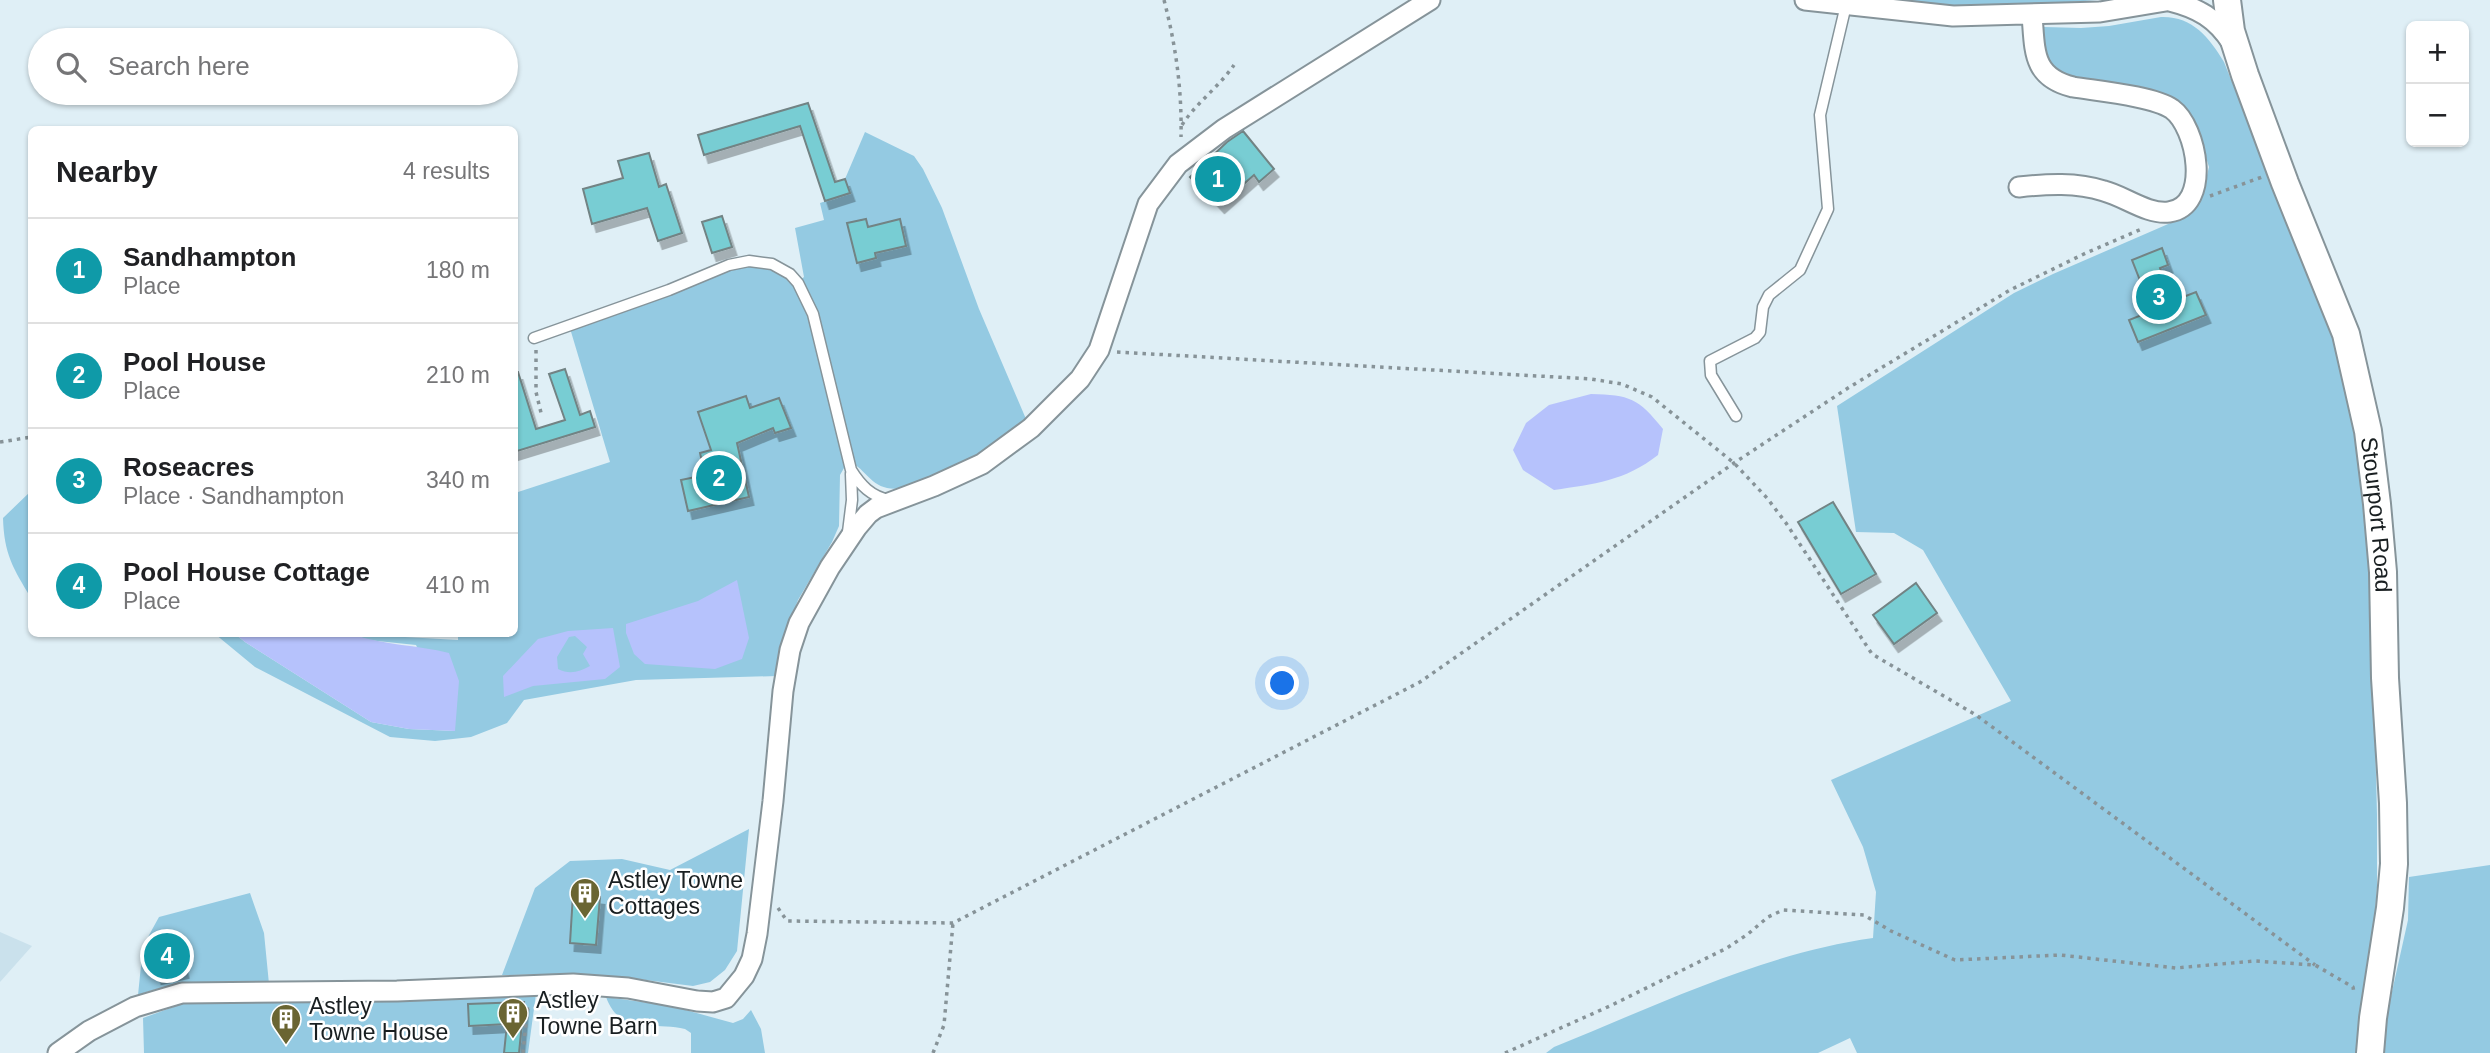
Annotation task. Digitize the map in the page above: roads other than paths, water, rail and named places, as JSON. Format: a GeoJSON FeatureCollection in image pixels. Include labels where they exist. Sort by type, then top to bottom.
{"type":"FeatureCollection","features":[{"type":"Feature","properties":{"kind":"main road","name":"Stourport Road"},"geometry":{"type":"LineString","coordinates":[[2227,0],[2229,23],[2236,50],[2280,170],[2346,334],[2368,431],[2378,504],[2394,864],[2385,948],[2373,1018],[2371,1053]]}},
{"type":"Feature","properties":{"kind":"street"},"geometry":{"type":"LineString","coordinates":[[58,1053],[89,1031],[135,1006],[182,993],[602,985],[713,1002],[726,998],[740,982],[752,959],[757,934],[783,691],[790,650],[812,597],[846,544],[868,514],[982,464],[1008,446],[1059,402],[1080,379],[1098,350],[1148,204],[1178,164],[1224,129],[1430,0]]}},
{"type":"Feature","properties":{"kind":"street"},"geometry":{"type":"LineString","coordinates":[[1805,0],[1953,16],[2100,12],[2171,1],[2197,9],[2210,17],[2224,31],[2236,50]]}},
{"type":"Feature","properties":{"kind":"street"},"geometry":{"type":"LineString","coordinates":[[2019,187],[2052,184],[2087,187],[2158,211],[2169,212],[2183,206],[2191,195],[2197,163],[2194,146],[2178,115],[2169,107],[2151,101],[2060,84],[2048,76],[2038,62],[2032,15]]}},
{"type":"Feature","properties":{"kind":"lane"},"geometry":{"type":"LineString","coordinates":[[1736,415],[1711,375],[1710,362],[1755,338],[1760,332],[1763,307],[1769,295],[1800,270],[1828,209],[1820,115],[1846,5]]}},
{"type":"Feature","properties":{"kind":"lane"},"geometry":{"type":"LineString","coordinates":[[534,338],[669,290],[729,265],[749,261],[772,264],[790,274],[798,283],[813,314],[851,470],[852,500],[846,544]]}},
{"type":"Feature","properties":{"kind":"lane"},"geometry":{"type":"LineString","coordinates":[[851,470],[860,485],[870,493],[893,501]]}},
{"type":"Feature","properties":{"kind":"place","name":"Sandhampton"},"geometry":{"type":"Point","coordinates":[1218,179]}},
{"type":"Feature","properties":{"kind":"place","name":"Roseacres"},"geometry":{"type":"Point","coordinates":[2159,297]}},
{"type":"Feature","properties":{"kind":"place","name":"Pool House"},"geometry":{"type":"Point","coordinates":[719,478]}},
{"type":"Feature","properties":{"kind":"place","name":"Astley Towne Cottages"},"geometry":{"type":"Point","coordinates":[585,920]}},
{"type":"Feature","properties":{"kind":"place","name":"Pool House Cottage"},"geometry":{"type":"Point","coordinates":[167,956]}},
{"type":"Feature","properties":{"kind":"place","name":"Astley Towne Barn"},"geometry":{"type":"Point","coordinates":[513,1040]}},
{"type":"Feature","properties":{"kind":"place","name":"Astley Towne House"},"geometry":{"type":"Point","coordinates":[286,1046]}}]}
